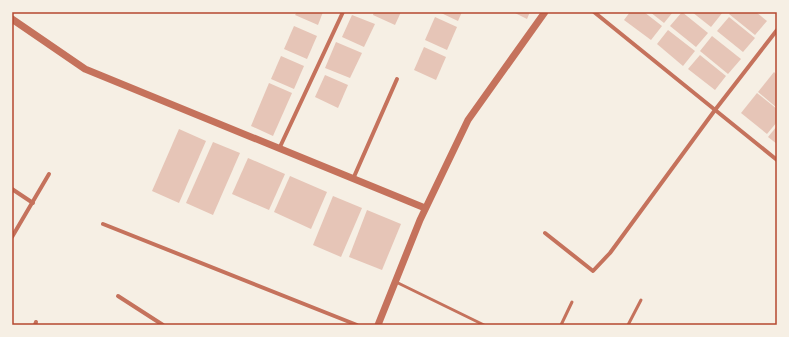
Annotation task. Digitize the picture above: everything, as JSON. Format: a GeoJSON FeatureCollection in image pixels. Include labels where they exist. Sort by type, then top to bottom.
{"type":"FeatureCollection","features":[{"type":"Feature","properties":{"kind":"street"},"geometry":{"type":"LineString","coordinates":[[279,149],[343,12]]}},
{"type":"Feature","properties":{"kind":"street"},"geometry":{"type":"LineString","coordinates":[[378,325],[425,208],[468,120],[545,12]]}},
{"type":"Feature","properties":{"kind":"street"},"geometry":{"type":"LineString","coordinates":[[594,12],[777,160]]}},
{"type":"Feature","properties":{"kind":"street"},"geometry":{"type":"LineString","coordinates":[[12,19],[85,69],[425,208]]}},
{"type":"Feature","properties":{"kind":"street"},"geometry":{"type":"LineString","coordinates":[[545,233],[593,271],[610,253],[715,110],[777,30]]}},
{"type":"Feature","properties":{"kind":"street"},"geometry":{"type":"LineString","coordinates":[[352,179],[397,79]]}},
{"type":"Feature","properties":{"kind":"street"},"geometry":{"type":"LineString","coordinates":[[12,237],[49,174]]}},
{"type":"Feature","properties":{"kind":"street"},"geometry":{"type":"LineString","coordinates":[[12,190],[33,203]]}},
{"type":"Feature","properties":{"kind":"street"},"geometry":{"type":"LineString","coordinates":[[103,224],[357,325]]}},
{"type":"Feature","properties":{"kind":"street"},"geometry":{"type":"LineString","coordinates":[[118,296],[163,325]]}},
{"type":"Feature","properties":{"kind":"lane"},"geometry":{"type":"LineString","coordinates":[[395,282],[484,325]]}},
{"type":"Feature","properties":{"kind":"lane"},"geometry":{"type":"LineString","coordinates":[[628,325],[641,300]]}},
{"type":"Feature","properties":{"kind":"lane"},"geometry":{"type":"LineString","coordinates":[[561,325],[572,302]]}},
{"type":"Feature","properties":{"kind":"building"},"geometry":{"type":"Polygon","coordinates":[[[297,12],[323,12],[318,25],[295,15],[297,12]]]}},
{"type":"Feature","properties":{"kind":"building"},"geometry":{"type":"Polygon","coordinates":[[[374,12],[401,12],[395,25],[373,15],[374,12]]]}},
{"type":"Feature","properties":{"kind":"building"},"geometry":{"type":"Polygon","coordinates":[[[439,12],[462,12],[458,21],[439,12]]]}},
{"type":"Feature","properties":{"kind":"building"},"geometry":{"type":"Polygon","coordinates":[[[513,12],[530,12],[527,19],[513,12]]]}},
{"type":"Feature","properties":{"kind":"building"},"geometry":{"type":"Polygon","coordinates":[[[630,12],[644,12],[662,26],[651,40],[624,20],[630,12]]]}},
{"type":"Feature","properties":{"kind":"building"},"geometry":{"type":"Polygon","coordinates":[[[650,12],[673,12],[664,23],[650,12]]]}},
{"type":"Feature","properties":{"kind":"building"},"geometry":{"type":"Polygon","coordinates":[[[682,12],[708,33],[696,47],[670,26],[682,12]]]}},
{"type":"Feature","properties":{"kind":"building"},"geometry":{"type":"Polygon","coordinates":[[[692,12],[723,12],[711,27],[692,12]]]}},
{"type":"Feature","properties":{"kind":"building"},"geometry":{"type":"Polygon","coordinates":[[[731,12],[756,12],[767,21],[755,35],[729,14],[731,12]]]}},
{"type":"Feature","properties":{"kind":"building"},"geometry":{"type":"Polygon","coordinates":[[[352,15],[375,24],[364,47],[342,37],[352,15]]]}},
{"type":"Feature","properties":{"kind":"building"},"geometry":{"type":"Polygon","coordinates":[[[435,17],[457,27],[447,50],[425,40],[435,17]]]}},
{"type":"Feature","properties":{"kind":"building"},"geometry":{"type":"Polygon","coordinates":[[[729,17],[755,38],[743,52],[717,31],[729,17]]]}},
{"type":"Feature","properties":{"kind":"building"},"geometry":{"type":"Polygon","coordinates":[[[294,26],[317,36],[307,59],[284,49],[294,26]]]}},
{"type":"Feature","properties":{"kind":"building"},"geometry":{"type":"Polygon","coordinates":[[[668,30],[695,51],[683,66],[657,44],[668,30]]]}},
{"type":"Feature","properties":{"kind":"building"},"geometry":{"type":"Polygon","coordinates":[[[712,36],[741,59],[728,74],[700,51],[712,36]]]}},
{"type":"Feature","properties":{"kind":"building"},"geometry":{"type":"Polygon","coordinates":[[[336,42],[362,53],[350,78],[325,68],[336,42]]]}},
{"type":"Feature","properties":{"kind":"building"},"geometry":{"type":"Polygon","coordinates":[[[424,47],[446,57],[436,80],[414,70],[424,47]]]}},
{"type":"Feature","properties":{"kind":"building"},"geometry":{"type":"Polygon","coordinates":[[[700,55],[726,76],[715,90],[688,69],[700,55]]]}},
{"type":"Feature","properties":{"kind":"building"},"geometry":{"type":"Polygon","coordinates":[[[281,56],[304,66],[294,89],[271,79],[281,56]]]}},
{"type":"Feature","properties":{"kind":"building"},"geometry":{"type":"Polygon","coordinates":[[[774,72],[777,75],[777,108],[758,92],[774,72]]]}},
{"type":"Feature","properties":{"kind":"building"},"geometry":{"type":"Polygon","coordinates":[[[325,75],[348,85],[338,108],[315,97],[325,75]]]}},
{"type":"Feature","properties":{"kind":"building"},"geometry":{"type":"Polygon","coordinates":[[[269,83],[292,93],[273,136],[251,126],[269,83]]]}},
{"type":"Feature","properties":{"kind":"building"},"geometry":{"type":"Polygon","coordinates":[[[757,93],[777,109],[777,122],[767,134],[741,113],[757,93]]]}},
{"type":"Feature","properties":{"kind":"building"},"geometry":{"type":"Polygon","coordinates":[[[777,126],[777,144],[768,137],[777,126]]]}},
{"type":"Feature","properties":{"kind":"building"},"geometry":{"type":"Polygon","coordinates":[[[179,129],[206,141],[179,203],[152,191],[179,129]]]}},
{"type":"Feature","properties":{"kind":"building"},"geometry":{"type":"Polygon","coordinates":[[[213,142],[240,153],[213,215],[186,203],[213,142]]]}},
{"type":"Feature","properties":{"kind":"building"},"geometry":{"type":"Polygon","coordinates":[[[248,158],[285,174],[269,210],[232,194],[248,158]]]}},
{"type":"Feature","properties":{"kind":"building"},"geometry":{"type":"Polygon","coordinates":[[[290,176],[327,192],[311,229],[274,212],[290,176]]]}},
{"type":"Feature","properties":{"kind":"building"},"geometry":{"type":"Polygon","coordinates":[[[333,196],[362,208],[341,257],[313,245],[333,196]]]}},
{"type":"Feature","properties":{"kind":"building"},"geometry":{"type":"Polygon","coordinates":[[[367,210],[401,224],[382,270],[349,257],[367,210]]]}}]}
